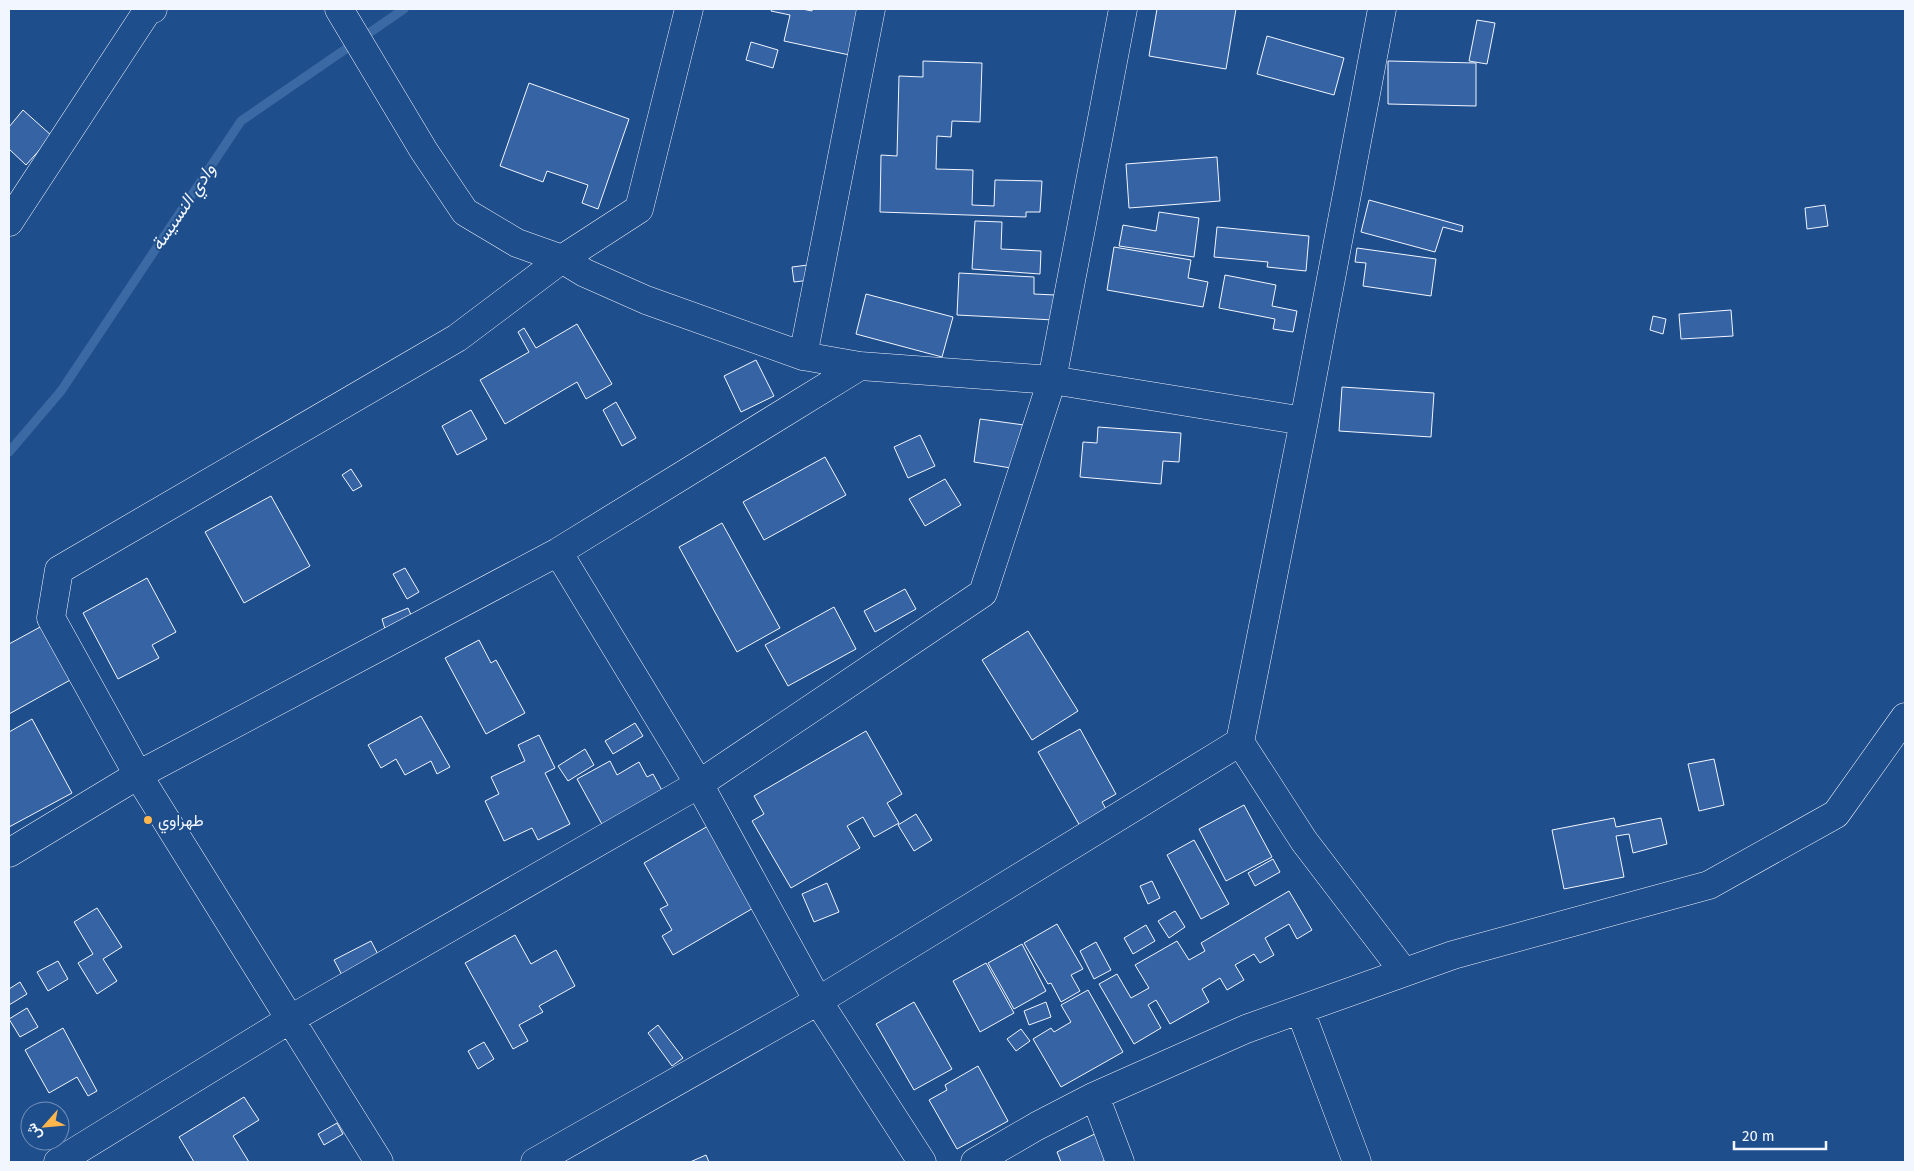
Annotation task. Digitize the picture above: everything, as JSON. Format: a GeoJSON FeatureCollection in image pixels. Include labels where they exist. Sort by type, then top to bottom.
{"type":"FeatureCollection","features":[{"type":"Feature","properties":{"kind":"street"},"geometry":{"type":"LineString","coordinates":[[9,222],[148,10],[153,9]]}},
{"type":"Feature","properties":{"kind":"street"},"geometry":{"type":"LineString","coordinates":[[379,1162],[138,775],[51,618],[58,570],[457,338],[562,259],[639,209],[689,9]]}},
{"type":"Feature","properties":{"kind":"street"},"geometry":{"type":"LineString","coordinates":[[804,356],[871,9]]}},
{"type":"Feature","properties":{"kind":"street"},"geometry":{"type":"LineString","coordinates":[[58,1162],[289,1020],[699,784],[983,593],[1052,380],[1123,9]]}},
{"type":"Feature","properties":{"kind":"street"},"geometry":{"type":"LineString","coordinates":[[1382,9],[1304,422],[1240,742],[1304,841],[1404,972]]}},
{"type":"Feature","properties":{"kind":"street"},"geometry":{"type":"LineString","coordinates":[[346,18],[424,151],[465,212],[517,243],[562,259],[585,273],[646,300],[804,356],[860,366],[1052,380],[1304,422]]}},
{"type":"Feature","properties":{"kind":"street"},"geometry":{"type":"LineString","coordinates":[[9,853],[138,775],[558,552],[860,366]]}},
{"type":"Feature","properties":{"kind":"street"},"geometry":{"type":"LineString","coordinates":[[558,552],[699,784],[818,1001],[922,1162]]}},
{"type":"Feature","properties":{"kind":"street"},"geometry":{"type":"LineString","coordinates":[[975,1162],[1094,1096],[1246,1029],[1452,954],[1709,885],[1836,814],[1905,717]]}},
{"type":"Feature","properties":{"kind":"street"},"geometry":{"type":"LineString","coordinates":[[535,1162],[818,1001],[1240,742]]}},
{"type":"Feature","properties":{"kind":"street"},"geometry":{"type":"LineString","coordinates":[[1300,1010],[1357,1162]]}},
{"type":"Feature","properties":{"kind":"street"},"geometry":{"type":"LineString","coordinates":[[1094,1096],[1120,1162]]}},
{"type":"Feature","properties":{"kind":"building"},"geometry":{"type":"Polygon","coordinates":[[[772,9],[812,11],[812,9],[864,9],[854,56],[784,41],[790,15],[771,11],[772,9]]]}},
{"type":"Feature","properties":{"kind":"building"},"geometry":{"type":"Polygon","coordinates":[[[1157,9],[1236,9],[1226,69],[1149,56],[1157,9]]]}},
{"type":"Feature","properties":{"kind":"building"},"geometry":{"type":"Polygon","coordinates":[[[1477,20],[1495,23],[1487,64],[1469,61],[1477,20]]]}},
{"type":"Feature","properties":{"kind":"building"},"geometry":{"type":"Polygon","coordinates":[[[1267,36],[1344,58],[1334,95],[1257,74],[1267,36]]]}},
{"type":"Feature","properties":{"kind":"building"},"geometry":{"type":"Polygon","coordinates":[[[751,42],[778,50],[773,68],[746,60],[751,42]]]}},
{"type":"Feature","properties":{"kind":"building"},"geometry":{"type":"Polygon","coordinates":[[[923,61],[982,63],[980,122],[952,121],[951,137],[937,136],[936,169],[973,170],[972,205],[994,206],[995,180],[1042,181],[1040,212],[1026,212],[1026,217],[880,212],[881,155],[897,156],[899,76],[923,77],[923,61]]]}},
{"type":"Feature","properties":{"kind":"building"},"geometry":{"type":"Polygon","coordinates":[[[1388,61],[1476,63],[1476,106],[1388,104],[1388,61]]]}},
{"type":"Feature","properties":{"kind":"building"},"geometry":{"type":"Polygon","coordinates":[[[529,83],[629,119],[598,209],[582,203],[588,185],[547,171],[543,182],[500,166],[529,83]]]}},
{"type":"Feature","properties":{"kind":"building"},"geometry":{"type":"Polygon","coordinates":[[[23,110],[52,136],[26,165],[9,149],[9,127],[23,110]]]}},
{"type":"Feature","properties":{"kind":"building"},"geometry":{"type":"Polygon","coordinates":[[[1217,157],[1220,201],[1129,208],[1126,164],[1217,157]]]}},
{"type":"Feature","properties":{"kind":"building"},"geometry":{"type":"Polygon","coordinates":[[[1369,200],[1463,226],[1462,232],[1443,227],[1435,252],[1361,232],[1369,200]]]}},
{"type":"Feature","properties":{"kind":"building"},"geometry":{"type":"Polygon","coordinates":[[[1825,205],[1828,226],[1807,229],[1805,208],[1825,205]]]}},
{"type":"Feature","properties":{"kind":"building"},"geometry":{"type":"Polygon","coordinates":[[[1159,212],[1199,218],[1194,257],[1119,246],[1123,225],[1156,231],[1159,212]]]}},
{"type":"Feature","properties":{"kind":"building"},"geometry":{"type":"Polygon","coordinates":[[[975,221],[1002,222],[1001,249],[1041,251],[1040,274],[972,269],[975,221]]]}},
{"type":"Feature","properties":{"kind":"building"},"geometry":{"type":"Polygon","coordinates":[[[1217,227],[1309,236],[1306,271],[1267,267],[1268,262],[1214,257],[1217,227]]]}},
{"type":"Feature","properties":{"kind":"building"},"geometry":{"type":"Polygon","coordinates":[[[1114,247],[1191,260],[1188,278],[1208,282],[1203,307],[1107,290],[1114,247]]]}},
{"type":"Feature","properties":{"kind":"building"},"geometry":{"type":"Polygon","coordinates":[[[1357,248],[1436,259],[1431,296],[1363,286],[1366,263],[1355,262],[1357,248]]]}},
{"type":"Feature","properties":{"kind":"building"},"geometry":{"type":"Polygon","coordinates":[[[816,264],[818,279],[794,282],[792,267],[816,264]]]}},
{"type":"Feature","properties":{"kind":"building"},"geometry":{"type":"Polygon","coordinates":[[[959,273],[1034,277],[1034,294],[1055,295],[1054,320],[957,315],[959,273]]]}},
{"type":"Feature","properties":{"kind":"building"},"geometry":{"type":"Polygon","coordinates":[[[1225,275],[1276,285],[1272,306],[1297,311],[1293,332],[1273,329],[1275,319],[1219,308],[1225,275]]]}},
{"type":"Feature","properties":{"kind":"building"},"geometry":{"type":"Polygon","coordinates":[[[866,294],[953,317],[942,357],[856,334],[866,294]]]}},
{"type":"Feature","properties":{"kind":"building"},"geometry":{"type":"Polygon","coordinates":[[[1731,310],[1733,336],[1681,339],[1679,314],[1731,310]]]}},
{"type":"Feature","properties":{"kind":"building"},"geometry":{"type":"Polygon","coordinates":[[[1653,316],[1666,319],[1663,334],[1650,330],[1653,316]]]}},
{"type":"Feature","properties":{"kind":"building"},"geometry":{"type":"Polygon","coordinates":[[[577,324],[612,384],[586,399],[577,382],[505,424],[480,380],[529,352],[518,332],[524,328],[536,348],[577,324]]]}},
{"type":"Feature","properties":{"kind":"building"},"geometry":{"type":"Polygon","coordinates":[[[756,360],[774,396],[741,412],[724,376],[756,360]]]}},
{"type":"Feature","properties":{"kind":"building"},"geometry":{"type":"Polygon","coordinates":[[[1342,387],[1434,393],[1431,437],[1339,431],[1342,387]]]}},
{"type":"Feature","properties":{"kind":"building"},"geometry":{"type":"Polygon","coordinates":[[[616,402],[636,438],[622,446],[603,410],[616,402]]]}},
{"type":"Feature","properties":{"kind":"building"},"geometry":{"type":"Polygon","coordinates":[[[471,410],[487,439],[457,455],[442,426],[471,410]]]}},
{"type":"Feature","properties":{"kind":"building"},"geometry":{"type":"Polygon","coordinates":[[[980,419],[1024,425],[1017,469],[974,462],[980,419]]]}},
{"type":"Feature","properties":{"kind":"building"},"geometry":{"type":"Polygon","coordinates":[[[1098,427],[1181,433],[1179,462],[1163,461],[1161,484],[1080,477],[1083,442],[1097,443],[1098,427]]]}},
{"type":"Feature","properties":{"kind":"building"},"geometry":{"type":"Polygon","coordinates":[[[920,435],[935,466],[908,478],[894,447],[920,435]]]}},
{"type":"Feature","properties":{"kind":"building"},"geometry":{"type":"Polygon","coordinates":[[[825,457],[846,495],[764,540],[743,502],[825,457]]]}},
{"type":"Feature","properties":{"kind":"building"},"geometry":{"type":"Polygon","coordinates":[[[351,469],[362,486],[353,491],[342,475],[351,469]]]}},
{"type":"Feature","properties":{"kind":"building"},"geometry":{"type":"Polygon","coordinates":[[[945,479],[961,505],[925,526],[909,499],[945,479]]]}},
{"type":"Feature","properties":{"kind":"building"},"geometry":{"type":"Polygon","coordinates":[[[271,496],[310,566],[244,603],[205,532],[271,496]]]}},
{"type":"Feature","properties":{"kind":"building"},"geometry":{"type":"Polygon","coordinates":[[[722,523],[780,628],[737,652],[679,547],[722,523]]]}},
{"type":"Feature","properties":{"kind":"building"},"geometry":{"type":"Polygon","coordinates":[[[405,568],[419,592],[407,599],[393,574],[405,568]]]}},
{"type":"Feature","properties":{"kind":"building"},"geometry":{"type":"Polygon","coordinates":[[[147,578],[176,632],[152,645],[159,658],[118,679],[83,613],[147,578]]]}},
{"type":"Feature","properties":{"kind":"building"},"geometry":{"type":"Polygon","coordinates":[[[905,589],[916,609],[875,632],[864,611],[905,589]]]}},
{"type":"Feature","properties":{"kind":"building"},"geometry":{"type":"Polygon","coordinates":[[[834,607],[856,649],[788,686],[765,645],[834,607]]]}},
{"type":"Feature","properties":{"kind":"building"},"geometry":{"type":"Polygon","coordinates":[[[408,608],[412,617],[385,629],[382,619],[408,608]]]}},
{"type":"Feature","properties":{"kind":"building"},"geometry":{"type":"Polygon","coordinates":[[[42,626],[72,679],[9,714],[9,644],[42,626]]]}},
{"type":"Feature","properties":{"kind":"building"},"geometry":{"type":"Polygon","coordinates":[[[1028,631],[1078,711],[1032,740],[982,660],[1028,631]]]}},
{"type":"Feature","properties":{"kind":"building"},"geometry":{"type":"Polygon","coordinates":[[[479,640],[491,663],[496,660],[525,713],[486,734],[445,658],[479,640]]]}},
{"type":"Feature","properties":{"kind":"building"},"geometry":{"type":"Polygon","coordinates":[[[421,716],[450,767],[437,774],[431,761],[405,775],[396,759],[381,768],[368,745],[421,716]]]}},
{"type":"Feature","properties":{"kind":"building"},"geometry":{"type":"Polygon","coordinates":[[[32,719],[72,793],[9,827],[9,732],[32,719]]]}},
{"type":"Feature","properties":{"kind":"building"},"geometry":{"type":"Polygon","coordinates":[[[635,723],[643,736],[613,754],[605,741],[635,723]]]}},
{"type":"Feature","properties":{"kind":"building"},"geometry":{"type":"Polygon","coordinates":[[[1080,729],[1116,794],[1102,802],[1107,811],[1080,826],[1038,752],[1080,729]]]}},
{"type":"Feature","properties":{"kind":"building"},"geometry":{"type":"Polygon","coordinates":[[[866,731],[902,794],[887,803],[899,823],[874,837],[863,817],[847,826],[860,848],[791,888],[752,821],[764,814],[754,796],[866,731]]]}},
{"type":"Feature","properties":{"kind":"building"},"geometry":{"type":"Polygon","coordinates":[[[539,735],[555,768],[545,773],[570,824],[538,840],[532,828],[504,841],[485,801],[499,794],[491,777],[525,761],[518,745],[539,735]]]}},
{"type":"Feature","properties":{"kind":"building"},"geometry":{"type":"Polygon","coordinates":[[[585,749],[594,765],[568,781],[558,766],[585,749]]]}},
{"type":"Feature","properties":{"kind":"building"},"geometry":{"type":"Polygon","coordinates":[[[1714,759],[1724,805],[1699,811],[1688,764],[1714,759]]]}},
{"type":"Feature","properties":{"kind":"building"},"geometry":{"type":"Polygon","coordinates":[[[610,761],[617,775],[639,762],[647,777],[653,774],[665,796],[604,828],[577,779],[610,761]]]}},
{"type":"Feature","properties":{"kind":"building"},"geometry":{"type":"Polygon","coordinates":[[[1244,805],[1272,857],[1226,881],[1199,829],[1244,805]]]}},
{"type":"Feature","properties":{"kind":"building"},"geometry":{"type":"Polygon","coordinates":[[[916,814],[932,840],[914,851],[898,825],[916,814]]]}},
{"type":"Feature","properties":{"kind":"building"},"geometry":{"type":"Polygon","coordinates":[[[1614,818],[1616,827],[1661,818],[1667,844],[1633,853],[1629,834],[1616,836],[1624,877],[1564,889],[1552,830],[1614,818]]]}},
{"type":"Feature","properties":{"kind":"building"},"geometry":{"type":"Polygon","coordinates":[[[708,826],[755,907],[673,955],[662,936],[672,930],[660,909],[668,905],[644,863],[708,826]]]}},
{"type":"Feature","properties":{"kind":"building"},"geometry":{"type":"Polygon","coordinates":[[[1194,840],[1229,904],[1201,919],[1167,855],[1194,840]]]}},
{"type":"Feature","properties":{"kind":"building"},"geometry":{"type":"Polygon","coordinates":[[[1273,859],[1280,872],[1255,886],[1248,873],[1273,859]]]}},
{"type":"Feature","properties":{"kind":"building"},"geometry":{"type":"Polygon","coordinates":[[[1152,881],[1160,898],[1148,904],[1140,886],[1152,881]]]}},
{"type":"Feature","properties":{"kind":"building"},"geometry":{"type":"Polygon","coordinates":[[[827,883],[839,912],[814,922],[802,894],[827,883]]]}},
{"type":"Feature","properties":{"kind":"building"},"geometry":{"type":"Polygon","coordinates":[[[1289,891],[1312,930],[1297,939],[1289,924],[1265,938],[1274,955],[1260,963],[1254,954],[1235,965],[1244,980],[1227,990],[1220,978],[1202,989],[1209,1002],[1170,1024],[1156,1000],[1148,1005],[1161,1028],[1134,1044],[1099,984],[1117,974],[1131,998],[1149,988],[1135,965],[1177,941],[1189,960],[1205,951],[1201,943],[1289,891]]]}},
{"type":"Feature","properties":{"kind":"building"},"geometry":{"type":"Polygon","coordinates":[[[97,908],[122,947],[103,959],[117,981],[97,994],[78,963],[93,954],[74,922],[97,908]]]}},
{"type":"Feature","properties":{"kind":"building"},"geometry":{"type":"Polygon","coordinates":[[[1175,911],[1185,927],[1169,938],[1158,921],[1175,911]]]}},
{"type":"Feature","properties":{"kind":"building"},"geometry":{"type":"Polygon","coordinates":[[[1057,924],[1083,969],[1071,975],[1080,991],[1061,1002],[1051,983],[1048,984],[1024,943],[1057,924]]]}},
{"type":"Feature","properties":{"kind":"building"},"geometry":{"type":"Polygon","coordinates":[[[1146,925],[1155,941],[1133,954],[1124,938],[1146,925]]]}},
{"type":"Feature","properties":{"kind":"building"},"geometry":{"type":"Polygon","coordinates":[[[515,935],[531,964],[556,950],[575,986],[539,1006],[543,1012],[519,1025],[528,1041],[513,1049],[465,963],[515,935]]]}},
{"type":"Feature","properties":{"kind":"building"},"geometry":{"type":"Polygon","coordinates":[[[371,941],[381,960],[344,979],[334,960],[371,941]]]}},
{"type":"Feature","properties":{"kind":"building"},"geometry":{"type":"Polygon","coordinates":[[[1096,942],[1111,970],[1094,979],[1080,951],[1096,942]]]}},
{"type":"Feature","properties":{"kind":"building"},"geometry":{"type":"Polygon","coordinates":[[[1022,944],[1046,991],[1014,1009],[988,963],[1022,944]]]}},
{"type":"Feature","properties":{"kind":"building"},"geometry":{"type":"Polygon","coordinates":[[[58,961],[68,979],[48,991],[37,972],[58,961]]]}},
{"type":"Feature","properties":{"kind":"building"},"geometry":{"type":"Polygon","coordinates":[[[986,963],[1014,1013],[980,1032],[953,981],[986,963]]]}},
{"type":"Feature","properties":{"kind":"building"},"geometry":{"type":"Polygon","coordinates":[[[20,982],[27,994],[9,1005],[9,989],[20,982]]]}},
{"type":"Feature","properties":{"kind":"building"},"geometry":{"type":"Polygon","coordinates":[[[1088,990],[1123,1052],[1061,1087],[1033,1039],[1051,1028],[1054,1032],[1071,1022],[1061,1005],[1088,990]]]}},
{"type":"Feature","properties":{"kind":"building"},"geometry":{"type":"Polygon","coordinates":[[[914,1002],[952,1069],[914,1090],[876,1024],[914,1002]]]}},
{"type":"Feature","properties":{"kind":"building"},"geometry":{"type":"Polygon","coordinates":[[[1046,1002],[1051,1017],[1029,1025],[1024,1011],[1046,1002]]]}},
{"type":"Feature","properties":{"kind":"building"},"geometry":{"type":"Polygon","coordinates":[[[27,1008],[38,1027],[20,1037],[9,1019],[27,1008]]]}},
{"type":"Feature","properties":{"kind":"building"},"geometry":{"type":"Polygon","coordinates":[[[658,1025],[683,1058],[672,1066],[648,1033],[658,1025]]]}},
{"type":"Feature","properties":{"kind":"building"},"geometry":{"type":"Polygon","coordinates":[[[63,1028],[97,1091],[88,1096],[77,1077],[49,1093],[25,1050],[63,1028]]]}},
{"type":"Feature","properties":{"kind":"building"},"geometry":{"type":"Polygon","coordinates":[[[1021,1029],[1030,1041],[1016,1051],[1007,1039],[1021,1029]]]}},
{"type":"Feature","properties":{"kind":"building"},"geometry":{"type":"Polygon","coordinates":[[[484,1042],[494,1059],[478,1069],[468,1051],[484,1042]]]}},
{"type":"Feature","properties":{"kind":"building"},"geometry":{"type":"Polygon","coordinates":[[[978,1066],[1008,1121],[957,1149],[929,1100],[947,1090],[945,1085],[978,1066]]]}},
{"type":"Feature","properties":{"kind":"building"},"geometry":{"type":"Polygon","coordinates":[[[244,1097],[259,1120],[233,1136],[249,1162],[194,1162],[179,1137],[244,1097]]]}},
{"type":"Feature","properties":{"kind":"building"},"geometry":{"type":"Polygon","coordinates":[[[337,1123],[343,1134],[324,1145],[318,1134],[337,1123]]]}},
{"type":"Feature","properties":{"kind":"building"},"geometry":{"type":"Polygon","coordinates":[[[1101,1131],[1113,1157],[1101,1162],[1061,1162],[1057,1152],[1101,1131]]]}},
{"type":"Feature","properties":{"kind":"building"},"geometry":{"type":"Polygon","coordinates":[[[706,1155],[709,1162],[690,1162],[706,1155]]]}},
{"type":"Feature","properties":{"kind":"waterway","name":"وادي النسيسة"},"geometry":{"type":"LineString","coordinates":[[9,452],[61,391],[241,121],[404,9]]}},
{"type":"Feature","properties":{"kind":"place","name":"طهراوي"},"geometry":{"type":"Point","coordinates":[148,820]}}]}
